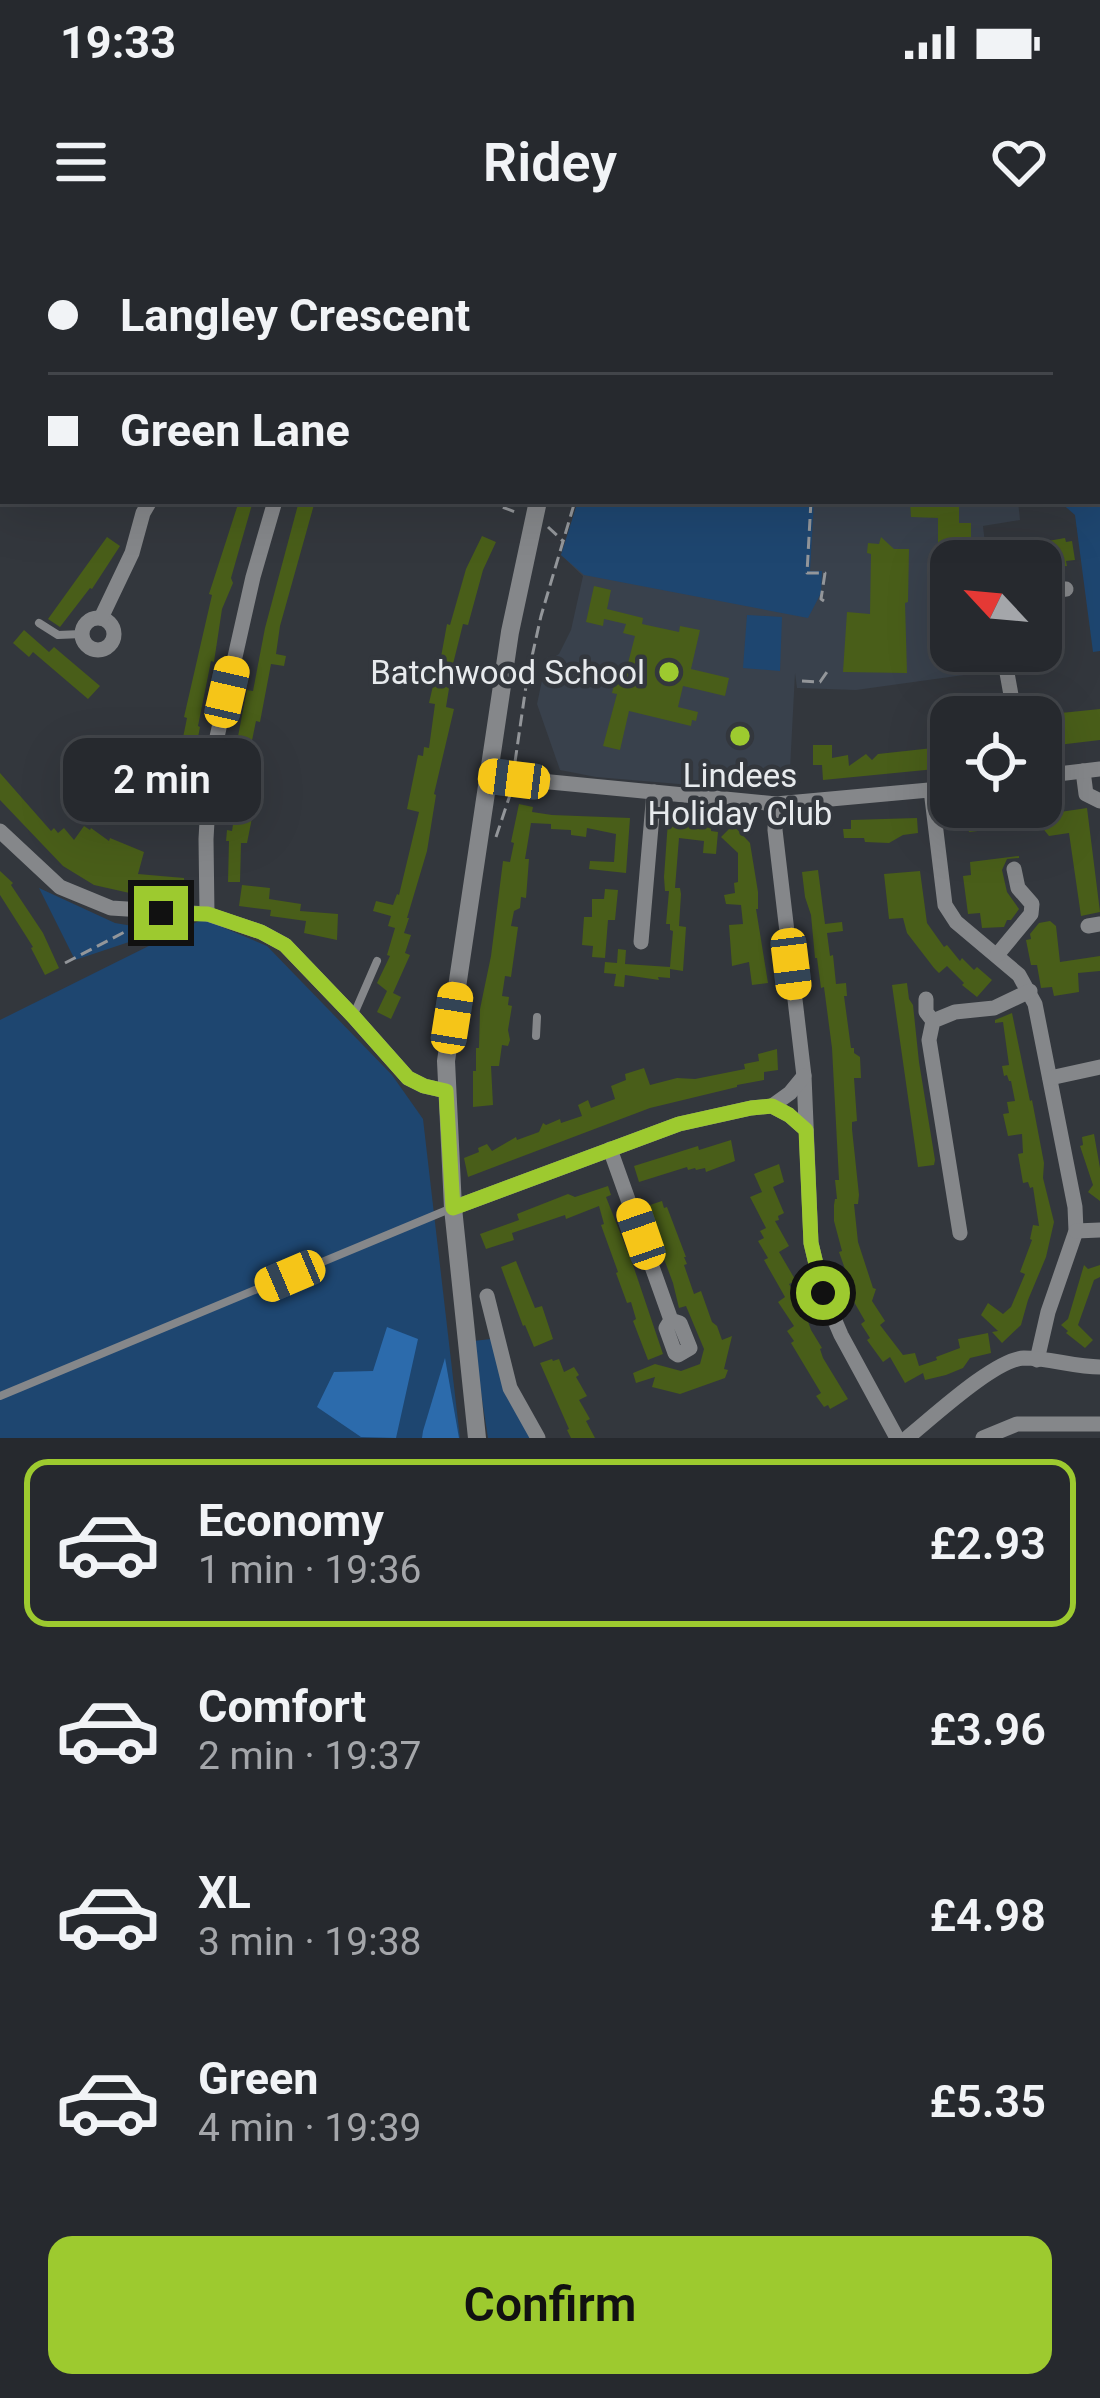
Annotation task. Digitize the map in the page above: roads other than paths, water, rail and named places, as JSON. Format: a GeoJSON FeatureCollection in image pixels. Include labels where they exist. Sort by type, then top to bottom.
{"type":"FeatureCollection","features":[{"type":"Feature","properties":{"kind":"street"},"geometry":{"type":"LineString","coordinates":[[101,618],[132,553],[148,504]]}},
{"type":"Feature","properties":{"kind":"street"},"geometry":{"type":"LineString","coordinates":[[208,914],[210,768],[274,504]]}},
{"type":"Feature","properties":{"kind":"street"},"geometry":{"type":"LineString","coordinates":[[477,1438],[453,1208],[446,1061],[510,632],[535,512]]}},
{"type":"Feature","properties":{"kind":"street"},"geometry":{"type":"LineString","coordinates":[[1062,590],[1066,589]]}},
{"type":"Feature","properties":{"kind":"street"},"geometry":{"type":"LineString","coordinates":[[101,618],[113,628],[111,644],[101,650],[90,648],[82,634],[90,620],[101,618]]}},
{"type":"Feature","properties":{"kind":"street"},"geometry":{"type":"LineString","coordinates":[[108,754],[208,800]]}},
{"type":"Feature","properties":{"kind":"street"},"geometry":{"type":"LineString","coordinates":[[1091,770],[1086,794],[1100,800]]}},
{"type":"Feature","properties":{"kind":"street"},"geometry":{"type":"LineString","coordinates":[[489,776],[776,803],[930,790]]}},
{"type":"Feature","properties":{"kind":"street"},"geometry":{"type":"LineString","coordinates":[[641,942],[654,792]]}},
{"type":"Feature","properties":{"kind":"street"},"geometry":{"type":"LineString","coordinates":[[776,803],[775,830],[804,1076],[811,1243],[823,1293],[841,1335],[897,1438]]}},
{"type":"Feature","properties":{"kind":"street"},"geometry":{"type":"LineString","coordinates":[[936,828],[945,904],[956,922],[1019,975],[1035,1004],[1075,1207],[1076,1231],[1037,1360]]}},
{"type":"Feature","properties":{"kind":"street"},"geometry":{"type":"LineString","coordinates":[[2,836],[60,887],[111,908],[208,914],[285,945],[408,1078],[446,1091]]}},
{"type":"Feature","properties":{"kind":"street"},"geometry":{"type":"LineString","coordinates":[[997,955],[1031,914],[1032,904],[1018,888],[1014,869]]}},
{"type":"Feature","properties":{"kind":"street"},"geometry":{"type":"LineString","coordinates":[[933,1021],[955,1012],[994,1008],[1030,992]]}},
{"type":"Feature","properties":{"kind":"street"},"geometry":{"type":"LineString","coordinates":[[926,999],[926,1012],[933,1021],[929,1040],[960,1233]]}},
{"type":"Feature","properties":{"kind":"street"},"geometry":{"type":"LineString","coordinates":[[1050,1078],[1100,1067]]}},
{"type":"Feature","properties":{"kind":"street"},"geometry":{"type":"LineString","coordinates":[[453,1208],[679,1124],[772,1106],[804,1076]]}},
{"type":"Feature","properties":{"kind":"street"},"geometry":{"type":"LineString","coordinates":[[772,1106],[806,1130]]}},
{"type":"Feature","properties":{"kind":"street"},"geometry":{"type":"LineString","coordinates":[[610,1149],[671,1320]]}},
{"type":"Feature","properties":{"kind":"street"},"geometry":{"type":"LineString","coordinates":[[1076,1231],[1100,1231]]}},
{"type":"Feature","properties":{"kind":"street"},"geometry":{"type":"LineString","coordinates":[[487,1296],[510,1388],[538,1438]]}},
{"type":"Feature","properties":{"kind":"street"},"geometry":{"type":"LineString","coordinates":[[467,1334],[494,1330]]}},
{"type":"Feature","properties":{"kind":"street"},"geometry":{"type":"LineString","coordinates":[[908,1438],[1010,1360],[1100,1367]]}},
{"type":"Feature","properties":{"kind":"street"},"geometry":{"type":"LineString","coordinates":[[983,1438],[1016,1424],[1100,1424]]}},
{"type":"Feature","properties":{"kind":"lane"},"geometry":{"type":"LineString","coordinates":[[39,623],[58,635],[82,634]]}},
{"type":"Feature","properties":{"kind":"lane"},"geometry":{"type":"LineString","coordinates":[[353,1016],[377,961]]}},
{"type":"Feature","properties":{"kind":"lane"},"geometry":{"type":"LineString","coordinates":[[536,1036],[537,1017]]}},
{"type":"Feature","properties":{"kind":"lane"},"geometry":{"type":"LineString","coordinates":[[0,1396],[453,1208]]}},
{"type":"Feature","properties":{"kind":"place","name":"Batchwood School"},"geometry":{"type":"Point","coordinates":[669,672]}},
{"type":"Feature","properties":{"kind":"place","name":"Lindees Holiday Club"},"geometry":{"type":"Point","coordinates":[740,736]}}]}
